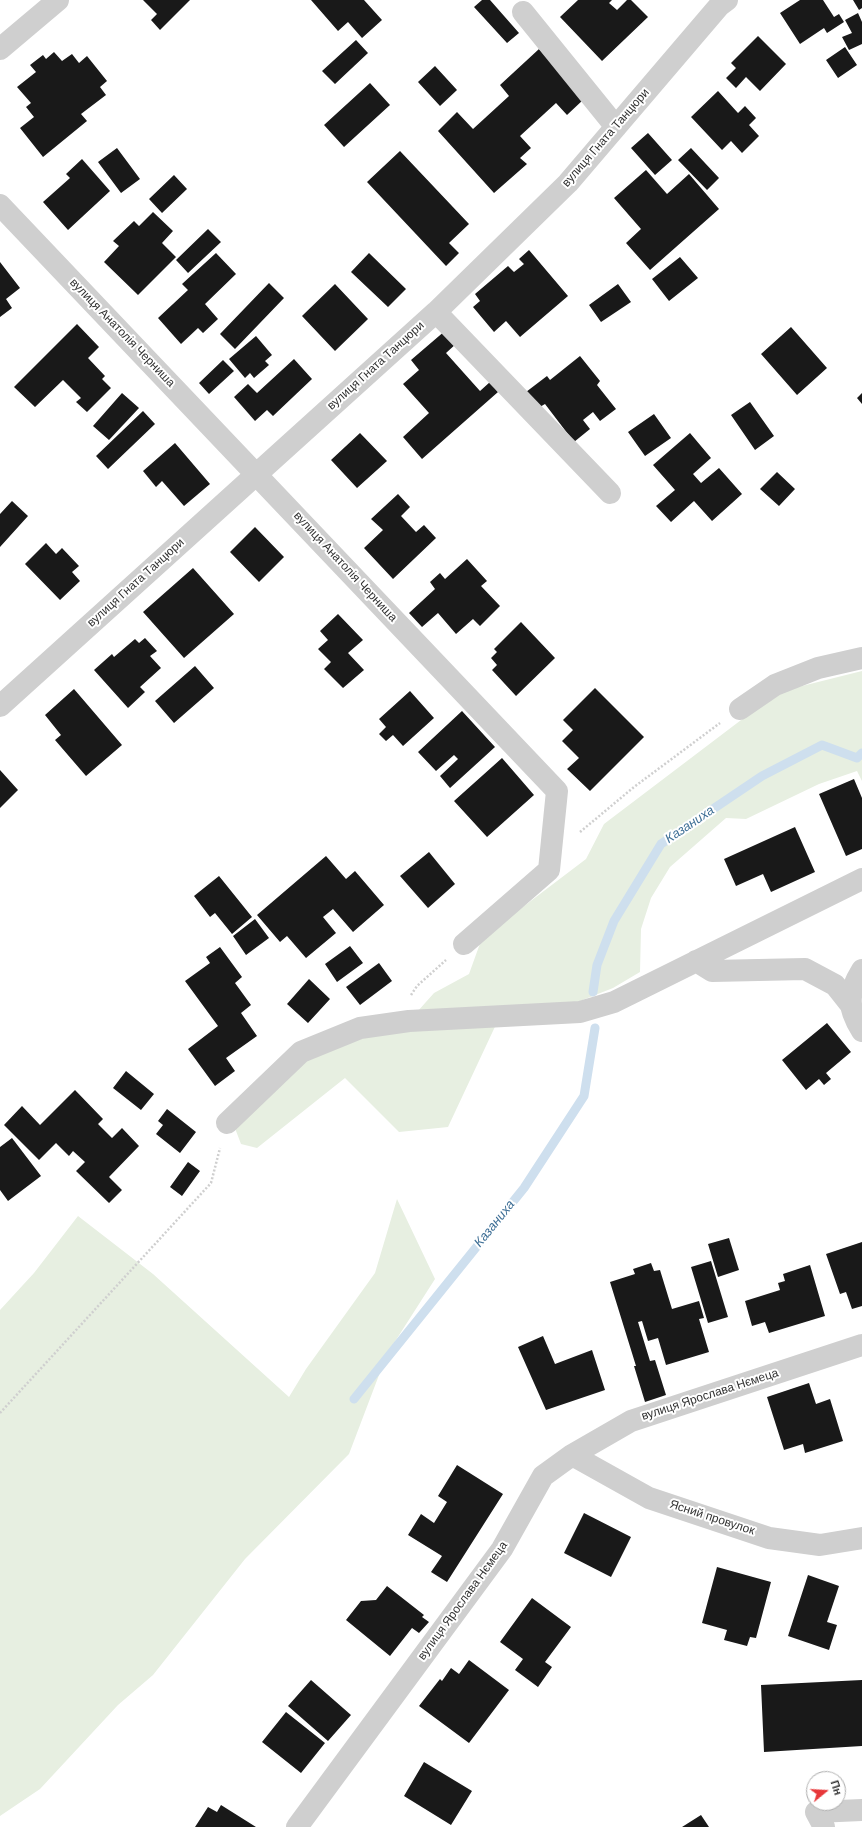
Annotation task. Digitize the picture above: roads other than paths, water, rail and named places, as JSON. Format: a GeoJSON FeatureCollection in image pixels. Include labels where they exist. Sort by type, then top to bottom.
{"type":"FeatureCollection","features":[{"type":"Feature","properties":{"kind":"street"},"geometry":{"type":"LineString","coordinates":[[0,49],[58,0]]}},
{"type":"Feature","properties":{"kind":"street","name":"вулиця Гната Танцюри"},"geometry":{"type":"LineString","coordinates":[[0,706],[436,312],[568,183],[719,6],[727,0]]}},
{"type":"Feature","properties":{"kind":"street"},"geometry":{"type":"LineString","coordinates":[[523,12],[616,127]]}},
{"type":"Feature","properties":{"kind":"street","name":"вулиця Анатолія Черниша"},"geometry":{"type":"LineString","coordinates":[[0,205],[557,791],[549,870],[464,944]]}},
{"type":"Feature","properties":{"kind":"street"},"geometry":{"type":"LineString","coordinates":[[436,312],[610,493]]}},
{"type":"Feature","properties":{"kind":"street"},"geometry":{"type":"LineString","coordinates":[[740,709],[775,685],[818,668],[862,658]]}},
{"type":"Feature","properties":{"kind":"street"},"geometry":{"type":"LineString","coordinates":[[227,1123],[301,1052],[360,1028],[393,1023],[580,1012],[614,1002],[862,879]]}},
{"type":"Feature","properties":{"kind":"street"},"geometry":{"type":"LineString","coordinates":[[696,961],[712,972],[805,969],[835,985],[850,1004],[854,1016],[862,1031]]}},
{"type":"Feature","properties":{"kind":"street"},"geometry":{"type":"LineString","coordinates":[[850,1004],[852,985],[862,970]]}},
{"type":"Feature","properties":{"kind":"street","name":"вулиця Ярослава Нємеца"},"geometry":{"type":"LineString","coordinates":[[297,1827],[502,1549],[543,1476],[572,1455],[631,1422],[862,1345]]}},
{"type":"Feature","properties":{"kind":"street","name":"Ясний провулок"},"geometry":{"type":"LineString","coordinates":[[572,1455],[650,1498],[769,1538],[820,1545],[862,1538]]}},
{"type":"Feature","properties":{"kind":"street"},"geometry":{"type":"LineString","coordinates":[[824,1827],[816,1812],[862,1810]]}},
{"type":"Feature","properties":{"kind":"waterway","name":"Казаниха"},"geometry":{"type":"LineString","coordinates":[[593,992],[597,965],[614,921],[661,844],[762,776],[822,745],[857,758],[862,753]]}},
{"type":"Feature","properties":{"kind":"waterway","name":"Казаниха"},"geometry":{"type":"LineString","coordinates":[[354,1399],[524,1188],[584,1096],[595,1028]]}}]}
